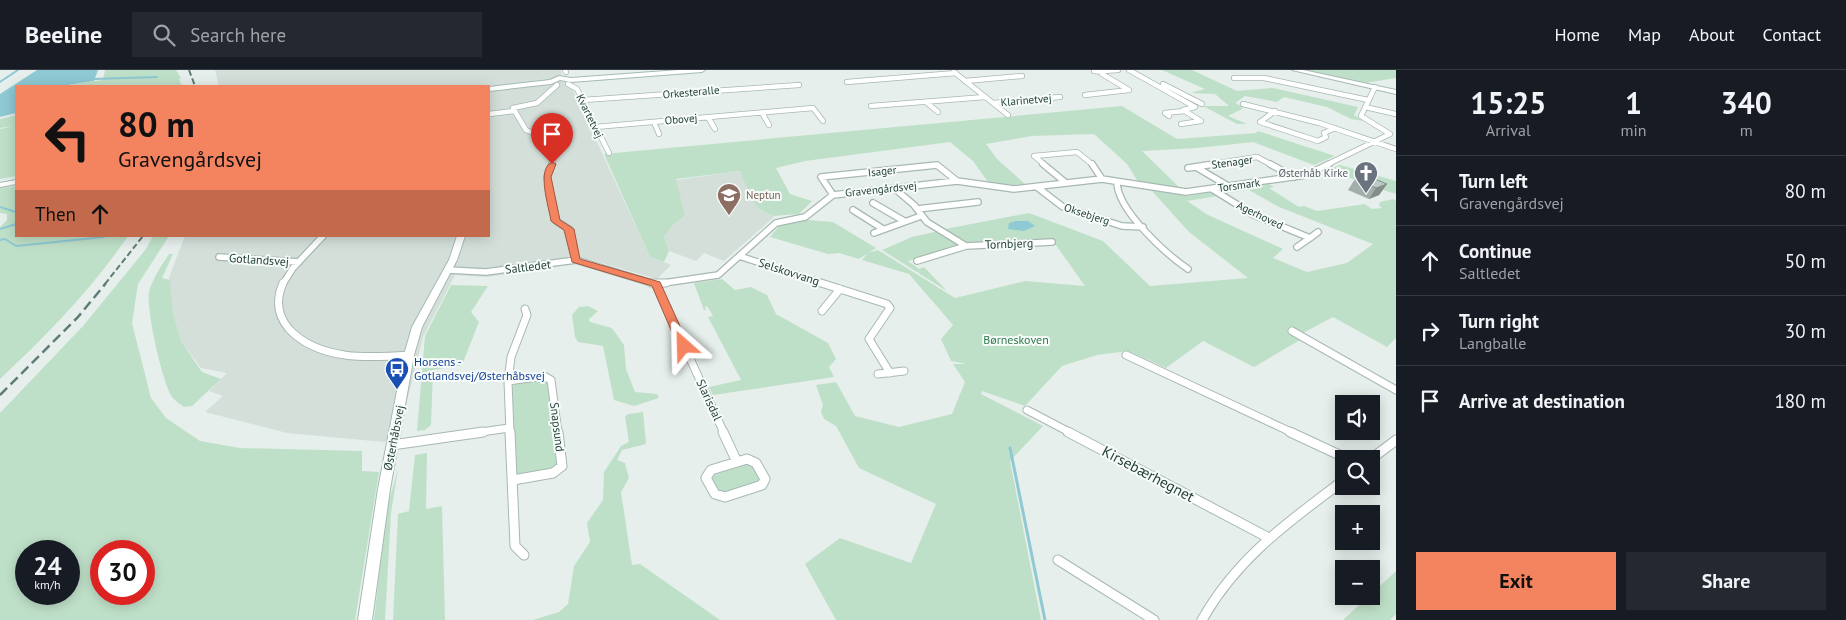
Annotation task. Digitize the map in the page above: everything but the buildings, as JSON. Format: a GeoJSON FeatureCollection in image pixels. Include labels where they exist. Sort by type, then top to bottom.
{"type":"FeatureCollection","features":[{"type":"Feature","properties":{"kind":"street"},"geometry":{"type":"LineString","coordinates":[[553,70],[555,82]]}},
{"type":"Feature","properties":{"kind":"street"},"geometry":{"type":"LineString","coordinates":[[490,89],[702,70]]}},
{"type":"Feature","properties":{"kind":"street"},"geometry":{"type":"LineString","coordinates":[[1097,70],[1094,71],[1118,70]]}},
{"type":"Feature","properties":{"kind":"street"},"geometry":{"type":"LineString","coordinates":[[1129,70],[1145,74],[1202,104]]}},
{"type":"Feature","properties":{"kind":"street"},"geometry":{"type":"LineString","coordinates":[[1296,70],[1396,92]]}},
{"type":"Feature","properties":{"kind":"street","name":"Klarinetvej"},"geometry":{"type":"LineString","coordinates":[[847,82],[954,72],[1008,115]]}},
{"type":"Feature","properties":{"kind":"street"},"geometry":{"type":"LineString","coordinates":[[1085,95],[1129,90],[1102,72]]}},
{"type":"Feature","properties":{"kind":"street"},"geometry":{"type":"LineString","coordinates":[[1137,72],[1195,107],[1184,111],[1165,113],[1168,116]]}},
{"type":"Feature","properties":{"kind":"street","name":"Klarinetvej"},"geometry":{"type":"LineString","coordinates":[[965,81],[1022,76]]}},
{"type":"Feature","properties":{"kind":"street"},"geometry":{"type":"LineString","coordinates":[[1234,78],[1264,78],[1368,100]]}},
{"type":"Feature","properties":{"kind":"street"},"geometry":{"type":"LineString","coordinates":[[514,111],[513,108],[537,103],[555,82]]}},
{"type":"Feature","properties":{"kind":"street","name":"Kvartetvej"},"geometry":{"type":"LineString","coordinates":[[569,82],[577,89],[609,153]]}},
{"type":"Feature","properties":{"kind":"street","name":"Orkesteralle"},"geometry":{"type":"LineString","coordinates":[[582,100],[799,85]]}},
{"type":"Feature","properties":{"kind":"street"},"geometry":{"type":"LineString","coordinates":[[1375,87],[1365,107],[1396,114]]}},
{"type":"Feature","properties":{"kind":"street"},"geometry":{"type":"LineString","coordinates":[[1164,90],[1172,89]]}},
{"type":"Feature","properties":{"kind":"street","name":"Klarinetvej"},"geometry":{"type":"LineString","coordinates":[[871,106],[985,96]]}},
{"type":"Feature","properties":{"kind":"street","name":"Klarinetvej"},"geometry":{"type":"LineString","coordinates":[[993,103],[1060,97]]}},
{"type":"Feature","properties":{"kind":"street"},"geometry":{"type":"LineString","coordinates":[[1180,99],[1190,98]]}},
{"type":"Feature","properties":{"kind":"street"},"geometry":{"type":"LineString","coordinates":[[926,102],[938,112]]}},
{"type":"Feature","properties":{"kind":"street"},"geometry":{"type":"LineString","coordinates":[[1243,104],[1335,128],[1396,149]]}},
{"type":"Feature","properties":{"kind":"street","name":"Torsmark"},"geometry":{"type":"LineString","coordinates":[[1186,192],[1306,175],[1390,134],[1360,116],[1365,107]]}},
{"type":"Feature","properties":{"kind":"street","name":"Obovej"},"geometry":{"type":"LineString","coordinates":[[595,127],[813,108],[823,121]]}},
{"type":"Feature","properties":{"kind":"street"},"geometry":{"type":"LineString","coordinates":[[490,114],[514,111]]}},
{"type":"Feature","properties":{"kind":"street"},"geometry":{"type":"LineString","coordinates":[[514,111],[526,130],[548,139],[553,160],[547,177],[556,221],[569,229],[576,260]]}},
{"type":"Feature","properties":{"kind":"street"},"geometry":{"type":"LineString","coordinates":[[1181,124],[1201,121],[1184,111]]}},
{"type":"Feature","properties":{"kind":"street"},"geometry":{"type":"LineString","coordinates":[[1275,111],[1260,122],[1318,141],[1326,137],[1324,133],[1335,128]]}},
{"type":"Feature","properties":{"kind":"street"},"geometry":{"type":"LineString","coordinates":[[762,113],[769,125]]}},
{"type":"Feature","properties":{"kind":"street","name":"Obovej"},"geometry":{"type":"LineString","coordinates":[[708,117],[715,129]]}},
{"type":"Feature","properties":{"kind":"street","name":"Obovej"},"geometry":{"type":"LineString","coordinates":[[654,122],[659,134]]}},
{"type":"Feature","properties":{"kind":"street"},"geometry":{"type":"LineString","coordinates":[[1066,183],[1034,156],[1077,152],[1092,164],[1102,180]]}},
{"type":"Feature","properties":{"kind":"street","name":"Stenager"},"geometry":{"type":"LineString","coordinates":[[1188,168],[1257,157],[1294,177]]}},
{"type":"Feature","properties":{"kind":"street","name":"Isager"},"geometry":{"type":"LineString","coordinates":[[833,195],[821,177],[938,165],[956,181]]}},
{"type":"Feature","properties":{"kind":"street","name":"Stenager"},"geometry":{"type":"LineString","coordinates":[[1196,167],[1228,186]]}},
{"type":"Feature","properties":{"kind":"street","name":"Gravengårdsvej"},"geometry":{"type":"LineString","coordinates":[[606,269],[656,284],[718,275],[776,223],[805,217],[833,195],[956,181],[1014,189],[1102,180],[1186,192]]}},
{"type":"Feature","properties":{"kind":"street"},"geometry":{"type":"LineString","coordinates":[[0,185],[15,182]]}},
{"type":"Feature","properties":{"kind":"street","name":"Oksebjerg"},"geometry":{"type":"LineString","coordinates":[[1117,182],[1119,195],[1143,226],[1177,263],[1188,269]]}},
{"type":"Feature","properties":{"kind":"street","name":"Oksebjerg"},"geometry":{"type":"LineString","coordinates":[[1037,186],[1063,207],[1122,226],[1143,226]]}},
{"type":"Feature","properties":{"kind":"street","name":"Tornbjerg"},"geometry":{"type":"LineString","coordinates":[[894,188],[917,209],[921,216],[966,246]]}},
{"type":"Feature","properties":{"kind":"street","name":"Agerhoved"},"geometry":{"type":"LineString","coordinates":[[1212,189],[1257,216],[1310,238]]}},
{"type":"Feature","properties":{"kind":"street"},"geometry":{"type":"LineString","coordinates":[[917,209],[978,202]]}},
{"type":"Feature","properties":{"kind":"street"},"geometry":{"type":"LineString","coordinates":[[874,203],[904,221]]}},
{"type":"Feature","properties":{"kind":"street"},"geometry":{"type":"LineString","coordinates":[[853,210],[883,229]]}},
{"type":"Feature","properties":{"kind":"street"},"geometry":{"type":"LineString","coordinates":[[874,233],[921,216]]}},
{"type":"Feature","properties":{"kind":"street"},"geometry":{"type":"LineString","coordinates":[[1297,247],[1318,232]]}},
{"type":"Feature","properties":{"kind":"street","name":"Gotlandsvej"},"geometry":{"type":"LineString","coordinates":[[322,237],[299,262],[280,290],[278,305],[281,319],[290,331],[303,341],[322,350],[345,355],[409,355]]}},
{"type":"Feature","properties":{"kind":"street","name":"Østerhåbsvej"},"geometry":{"type":"LineString","coordinates":[[365,620],[392,445],[409,355],[423,314],[448,270],[461,237]]}},
{"type":"Feature","properties":{"kind":"street","name":"Tornbjerg"},"geometry":{"type":"LineString","coordinates":[[917,262],[966,246],[1052,242]]}},
{"type":"Feature","properties":{"kind":"street","name":"Selskovvang"},"geometry":{"type":"LineString","coordinates":[[739,256],[887,304],[890,308],[869,339],[890,373]]}},
{"type":"Feature","properties":{"kind":"street","name":"Gotlandsvej"},"geometry":{"type":"LineString","coordinates":[[219,257],[299,262]]}},
{"type":"Feature","properties":{"kind":"street","name":"Saltledet"},"geometry":{"type":"LineString","coordinates":[[448,270],[486,272],[576,260],[606,269]]}},
{"type":"Feature","properties":{"kind":"street","name":"Slarisdal"},"geometry":{"type":"LineString","coordinates":[[656,284],[737,462]]}},
{"type":"Feature","properties":{"kind":"street","name":"Selskovvang"},"geometry":{"type":"LineString","coordinates":[[822,312],[840,289]]}},
{"type":"Feature","properties":{"kind":"street"},"geometry":{"type":"LineString","coordinates":[[524,555],[515,546],[508,381],[511,357],[527,315],[525,309]]}},
{"type":"Feature","properties":{"kind":"street"},"geometry":{"type":"LineString","coordinates":[[1292,331],[1396,390]]}},
{"type":"Feature","properties":{"kind":"street"},"geometry":{"type":"LineString","coordinates":[[1126,355],[1335,453]]}},
{"type":"Feature","properties":{"kind":"street"},"geometry":{"type":"LineString","coordinates":[[878,374],[904,372]]}},
{"type":"Feature","properties":{"kind":"street","name":"Snapsund"},"geometry":{"type":"LineString","coordinates":[[508,381],[544,376],[551,380],[562,466],[553,473],[513,480]]}},
{"type":"Feature","properties":{"kind":"street","name":"Kirsebærhegnet"},"geometry":{"type":"LineString","coordinates":[[1027,410],[1270,538]]}},
{"type":"Feature","properties":{"kind":"street"},"geometry":{"type":"LineString","coordinates":[[392,445],[509,428]]}},
{"type":"Feature","properties":{"kind":"street"},"geometry":{"type":"LineString","coordinates":[[1380,452],[1396,440]]}},
{"type":"Feature","properties":{"kind":"street"},"geometry":{"type":"LineString","coordinates":[[747,459],[756,463],[765,479],[762,485],[725,497],[715,494],[706,478],[711,470],[737,462],[747,459]]}},
{"type":"Feature","properties":{"kind":"street"},"geometry":{"type":"LineString","coordinates":[[1202,620],[1219,588],[1249,555],[1335,487]]}},
{"type":"Feature","properties":{"kind":"street"},"geometry":{"type":"LineString","coordinates":[[1058,560],[1154,620]]}},
{"type":"Feature","properties":{"kind":"shaded area"},"geometry":{"type":"Polygon","coordinates":[[[215,70],[561,70],[562,81],[572,88],[650,257],[671,265],[657,279],[588,259],[556,267],[487,277],[455,275],[423,337],[405,409],[401,436],[384,442],[287,433],[205,412],[223,396],[209,391],[227,373],[201,368],[181,341],[173,312],[169,277],[185,237],[490,237],[490,85],[219,85],[215,70]]]}},
{"type":"Feature","properties":{"kind":"shaded area","name":"Neptun"},"geometry":{"type":"Polygon","coordinates":[[[741,171],[760,208],[774,217],[724,261],[704,253],[696,261],[669,251],[664,237],[673,225],[685,215],[676,180],[741,171]]]}},
{"type":"Feature","properties":{"kind":"green space"},"geometry":{"type":"Polygon","coordinates":[[[105,70],[176,70],[181,78],[179,79],[182,85],[70,85],[103,80],[105,70]]]}},
{"type":"Feature","properties":{"kind":"green space"},"geometry":{"type":"Polygon","coordinates":[[[1162,70],[1192,70],[1237,91],[1273,88],[1358,107],[1354,115],[1363,121],[1351,119],[1327,107],[1284,97],[1277,102],[1245,96],[1235,103],[1242,106],[1242,109],[1228,116],[1247,124],[1237,124],[1203,106],[1229,106],[1215,94],[1191,93],[1205,89],[1162,70]]]}},
{"type":"Feature","properties":{"kind":"green space"},"geometry":{"type":"Polygon","coordinates":[[[1302,70],[1396,70],[1396,78],[1365,83],[1302,70]]]}},
{"type":"Feature","properties":{"kind":"green space"},"geometry":{"type":"Polygon","coordinates":[[[1122,106],[1177,139],[1256,133],[1258,131],[1335,156],[1314,165],[1253,142],[1198,148],[1142,151],[1180,188],[1138,182],[1127,164],[1094,134],[1032,136],[986,144],[997,159],[1025,184],[1012,185],[988,182],[973,161],[950,142],[805,161],[776,168],[790,194],[812,201],[799,214],[773,216],[758,208],[750,195],[740,171],[676,179],[685,215],[673,225],[664,237],[669,251],[664,262],[650,257],[604,154],[1122,106]]]}},
{"type":"Feature","properties":{"kind":"green space"},"geometry":{"type":"Polygon","coordinates":[[[15,115],[15,176],[0,179],[0,129],[14,126],[0,128],[0,119],[15,115]]]}},
{"type":"Feature","properties":{"kind":"green space"},"geometry":{"type":"Polygon","coordinates":[[[1340,165],[1396,181],[1396,194],[1364,184],[1364,182],[1325,171],[1340,165]]]}},
{"type":"Feature","properties":{"kind":"green space","name":"Børneskoven"},"geometry":{"type":"Polygon","coordinates":[[[1269,184],[1274,187],[1269,188],[1299,207],[1304,206],[1317,211],[1365,204],[1372,209],[1382,208],[1379,205],[1380,202],[1393,199],[1396,201],[1396,338],[1387,347],[1333,317],[1303,333],[1300,340],[1254,367],[1203,341],[1166,368],[1128,351],[1097,355],[1062,366],[1025,406],[982,391],[981,394],[1043,426],[1010,461],[1041,620],[836,620],[805,564],[840,538],[911,563],[936,504],[859,468],[836,426],[824,419],[821,412],[823,405],[816,385],[836,382],[855,416],[899,427],[952,414],[965,382],[953,364],[967,364],[951,361],[941,339],[953,325],[909,274],[862,260],[868,253],[878,250],[955,298],[1025,281],[1085,286],[1053,241],[969,243],[945,229],[1029,213],[1103,241],[1150,286],[1248,278],[1189,232],[1152,191],[1121,185],[1189,196],[1212,192],[1218,196],[1187,201],[1208,215],[1283,249],[1273,258],[1307,272],[1347,263],[1373,244],[1279,207],[1249,190],[1227,193],[1230,196],[1219,191],[1269,184]]]}},
{"type":"Feature","properties":{"kind":"green space"},"geometry":{"type":"Polygon","coordinates":[[[15,186],[15,237],[127,237],[99,275],[68,311],[0,379],[0,227],[7,220],[7,214],[0,213],[0,188],[15,186]]]}},
{"type":"Feature","properties":{"kind":"green space"},"geometry":{"type":"Polygon","coordinates":[[[808,220],[833,222],[876,248],[859,259],[839,253],[828,254],[770,237],[780,225],[808,220]]]}},
{"type":"Feature","properties":{"kind":"green space"},"geometry":{"type":"Polygon","coordinates":[[[939,231],[958,246],[908,261],[919,269],[924,267],[947,291],[882,250],[912,237],[939,231]]]}},
{"type":"Feature","properties":{"kind":"green space"},"geometry":{"type":"Polygon","coordinates":[[[152,237],[168,237],[138,284],[132,323],[151,398],[166,418],[200,441],[240,448],[362,451],[362,471],[379,472],[355,620],[0,620],[0,413],[83,326],[146,249],[152,237]]]}},
{"type":"Feature","properties":{"kind":"green space"},"geometry":{"type":"Polygon","coordinates":[[[169,254],[173,254],[162,278],[170,280],[173,312],[181,341],[202,372],[221,379],[192,406],[184,407],[173,398],[168,389],[152,329],[150,313],[149,292],[155,277],[169,254]]]}},
{"type":"Feature","properties":{"kind":"green space"},"geometry":{"type":"Polygon","coordinates":[[[722,279],[735,290],[751,287],[767,295],[776,314],[828,343],[836,359],[829,367],[834,377],[713,395],[709,387],[741,380],[708,317],[713,316],[707,306],[705,307],[706,310],[704,310],[694,283],[722,279]]]}},
{"type":"Feature","properties":{"kind":"green space"},"geometry":{"type":"Polygon","coordinates":[[[451,285],[488,286],[471,312],[479,322],[462,365],[433,370],[431,425],[425,430],[417,431],[425,336],[451,285]]]}},
{"type":"Feature","properties":{"kind":"green space"},"geometry":{"type":"Polygon","coordinates":[[[588,306],[598,311],[589,319],[590,322],[612,328],[624,345],[626,369],[635,392],[657,394],[659,398],[634,406],[614,400],[603,346],[578,342],[575,337],[572,315],[579,307],[588,306]]]}},
{"type":"Feature","properties":{"kind":"green space"},"geometry":{"type":"Polygon","coordinates":[[[545,379],[548,381],[557,467],[543,473],[531,475],[516,473],[512,387],[515,383],[545,379]]]}},
{"type":"Feature","properties":{"kind":"green space"},"geometry":{"type":"Polygon","coordinates":[[[643,412],[646,444],[622,450],[617,460],[625,463],[629,478],[621,492],[632,565],[640,564],[720,620],[533,620],[559,612],[568,604],[574,566],[590,542],[587,523],[603,500],[604,472],[621,446],[629,442],[625,416],[643,412]]]}},
{"type":"Feature","properties":{"kind":"green space"},"geometry":{"type":"Polygon","coordinates":[[[427,453],[426,509],[442,506],[445,620],[393,620],[398,514],[409,511],[415,455],[427,453]]]}},
{"type":"Feature","properties":{"kind":"green space"},"geometry":{"type":"Polygon","coordinates":[[[748,464],[752,465],[760,479],[758,483],[724,494],[719,491],[712,478],[714,475],[748,464]]]}},
{"type":"Feature","properties":{"kind":"green space"},"geometry":{"type":"Polygon","coordinates":[[[398,469],[391,513],[385,620],[374,620],[386,512],[398,469]]]}},
{"type":"Feature","properties":{"kind":"green space"},"geometry":{"type":"Polygon","coordinates":[[[1396,571],[1396,614],[1390,620],[1343,620],[1359,605],[1380,605],[1380,586],[1396,571]]]}},
{"type":"Feature","properties":{"kind":"water"},"geometry":{"type":"Polygon","coordinates":[[[37,70],[98,70],[94,81],[68,85],[15,85],[15,113],[0,117],[0,94],[37,70]]]}},
{"type":"Feature","properties":{"kind":"water"},"geometry":{"type":"Polygon","coordinates":[[[1028,221],[1035,226],[1024,231],[1008,229],[1009,223],[1028,221]]]}},
{"type":"Feature","properties":{"kind":"waterway"},"geometry":{"type":"LineString","coordinates":[[0,82],[18,70]]}},
{"type":"Feature","properties":{"kind":"waterway"},"geometry":{"type":"LineString","coordinates":[[93,79],[157,77]]}},
{"type":"Feature","properties":{"kind":"waterway"},"geometry":{"type":"LineString","coordinates":[[0,207],[15,212]]}},
{"type":"Feature","properties":{"kind":"waterway"},"geometry":{"type":"LineString","coordinates":[[0,229],[15,224]]}},
{"type":"Feature","properties":{"kind":"waterway"},"geometry":{"type":"LineString","coordinates":[[0,240],[5,239],[16,246],[104,237]]}},
{"type":"Feature","properties":{"kind":"waterway"},"geometry":{"type":"LineString","coordinates":[[1010,448],[1045,620]]}},
{"type":"Feature","properties":{"kind":"railway"},"geometry":{"type":"LineString","coordinates":[[189,70],[195,85]]}},
{"type":"Feature","properties":{"kind":"railway"},"geometry":{"type":"LineString","coordinates":[[105,284],[142,237]]}},
{"type":"Feature","properties":{"kind":"railway"},"geometry":{"type":"LineString","coordinates":[[0,395],[78,317],[106,283]]}},
{"type":"Feature","properties":{"kind":"place","name":"Østerhåb Kirke"},"geometry":{"type":"Point","coordinates":[1366,194]}},
{"type":"Feature","properties":{"kind":"place","name":"Neptun"},"geometry":{"type":"Point","coordinates":[729,216]}},
{"type":"Feature","properties":{"kind":"place","name":"Horsens - Gotlandsvej/Østerhåbsvej"},"geometry":{"type":"Point","coordinates":[397,390]}},
{"type":"Feature","properties":{"kind":"route"},"geometry":{"type":"LineString","coordinates":[[552,164],[547,177],[556,221],[558,224],[569,229],[576,260],[656,284],[684,346]]}}]}
